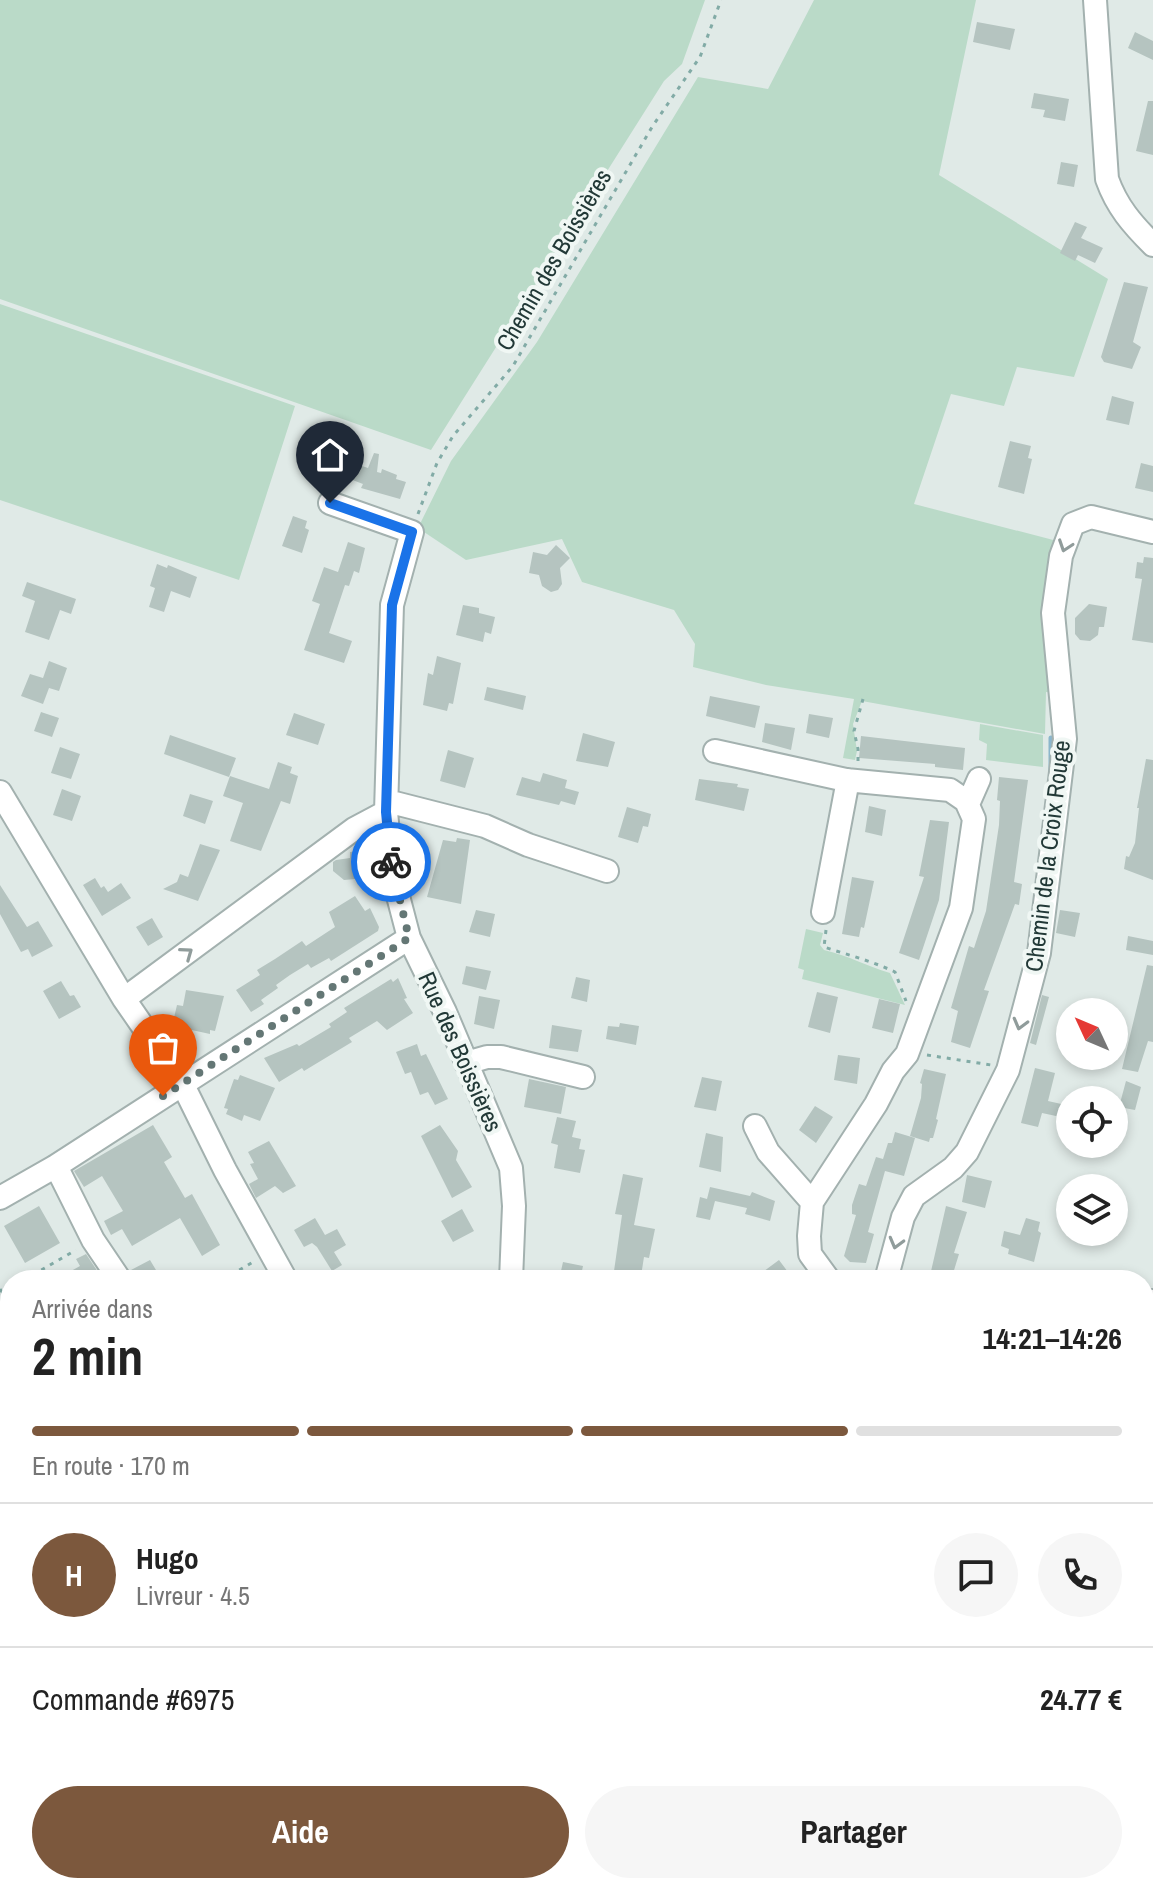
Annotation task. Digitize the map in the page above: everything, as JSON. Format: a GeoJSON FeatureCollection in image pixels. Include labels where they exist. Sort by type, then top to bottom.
{"type":"FeatureCollection","features":[{"type":"Feature","properties":{"kind":"street"},"geometry":{"type":"LineString","coordinates":[[1095,0],[1107,179],[1123,212],[1153,245]]}},
{"type":"Feature","properties":{"kind":"street"},"geometry":{"type":"LineString","coordinates":[[330,503],[412,532]]}},
{"type":"Feature","properties":{"kind":"street","name":"Chemin de la Croix Rouge"},"geometry":{"type":"LineString","coordinates":[[889,1270],[903,1217],[914,1196],[953,1168],[967,1152],[1009,1067],[1039,953],[1065,739],[1053,613],[1061,556],[1073,524],[1091,517],[1153,532]]}},
{"type":"Feature","properties":{"kind":"street","name":"Rue des Boissières"},"geometry":{"type":"LineString","coordinates":[[412,532],[392,605],[387,807],[392,873],[409,938],[511,1168],[514,1206],[511,1270]]}},
{"type":"Feature","properties":{"kind":"street"},"geometry":{"type":"LineString","coordinates":[[715,751],[852,780],[950,790],[958,793],[968,804],[974,819],[961,908],[908,1052],[812,1202],[810,1254],[822,1270]]}},
{"type":"Feature","properties":{"kind":"street"},"geometry":{"type":"LineString","coordinates":[[968,804],[979,779]]}},
{"type":"Feature","properties":{"kind":"street"},"geometry":{"type":"LineString","coordinates":[[825,920],[852,780]]}},
{"type":"Feature","properties":{"kind":"street"},"geometry":{"type":"LineString","coordinates":[[0,792],[124,999],[182,1083],[225,1170],[280,1270]]}},
{"type":"Feature","properties":{"kind":"street"},"geometry":{"type":"LineString","coordinates":[[124,999],[387,807],[485,826],[528,845],[607,871]]}},
{"type":"Feature","properties":{"kind":"street"},"geometry":{"type":"LineString","coordinates":[[0,1197],[56,1166],[409,938]]}},
{"type":"Feature","properties":{"kind":"street"},"geometry":{"type":"LineString","coordinates":[[466,1063],[501,1057],[583,1077]]}},
{"type":"Feature","properties":{"kind":"street"},"geometry":{"type":"LineString","coordinates":[[755,1126],[768,1152],[812,1202]]}},
{"type":"Feature","properties":{"kind":"street"},"geometry":{"type":"LineString","coordinates":[[56,1166],[93,1240],[113,1270]]}},
{"type":"Feature","properties":{"kind":"path","name":"Chemin des Boissières"},"geometry":{"type":"LineString","coordinates":[[412,532],[437,463],[453,436],[513,366],[652,127],[700,57],[721,0]]}},
{"type":"Feature","properties":{"kind":"path"},"geometry":{"type":"LineString","coordinates":[[852,780],[859,753],[854,731],[863,699]]}},
{"type":"Feature","properties":{"kind":"path"},"geometry":{"type":"LineString","coordinates":[[825,920],[824,947],[857,956],[895,972],[904,998],[923,1010]]}},
{"type":"Feature","properties":{"kind":"path"},"geometry":{"type":"LineString","coordinates":[[908,1052],[1009,1067]]}},
{"type":"Feature","properties":{"kind":"path"},"geometry":{"type":"LineString","coordinates":[[41,1270],[93,1240]]}},
{"type":"Feature","properties":{"kind":"path"},"geometry":{"type":"LineString","coordinates":[[239,1270],[270,1252]]}},
{"type":"Feature","properties":{"kind":"green space"},"geometry":{"type":"Polygon","coordinates":[[[0,0],[705,0],[682,64],[664,81],[431,450],[0,299],[0,0]]]}},
{"type":"Feature","properties":{"kind":"green space"},"geometry":{"type":"Polygon","coordinates":[[[814,0],[976,0],[939,175],[1108,279],[1074,377],[1017,367],[1004,406],[951,394],[914,504],[1061,542],[1056,693],[1046,692],[1045,734],[862,701],[853,724],[857,751],[855,760],[843,758],[854,699],[766,685],[693,667],[695,644],[674,610],[582,582],[562,539],[466,560],[418,528],[451,461],[537,342],[698,77],[768,89],[814,0]]]}},
{"type":"Feature","properties":{"kind":"green space"},"geometry":{"type":"Polygon","coordinates":[[[0,304],[295,406],[239,580],[0,500],[0,304]]]}},
{"type":"Feature","properties":{"kind":"green space"},"geometry":{"type":"Polygon","coordinates":[[[980,724],[1043,735],[1043,767],[986,760],[987,744],[979,740],[980,724]]]}},
{"type":"Feature","properties":{"kind":"green space"},"geometry":{"type":"Polygon","coordinates":[[[806,929],[823,933],[820,945],[824,950],[890,973],[905,1005],[802,979],[804,970],[798,968],[806,929]]]}},
{"type":"Feature","properties":{"kind":"building"},"geometry":{"type":"Polygon","coordinates":[[[977,22],[1015,29],[1010,50],[973,42],[977,22]]]}},
{"type":"Feature","properties":{"kind":"building"},"geometry":{"type":"Polygon","coordinates":[[[1135,32],[1153,41],[1153,60],[1128,48],[1135,32]]]}},
{"type":"Feature","properties":{"kind":"building"},"geometry":{"type":"Polygon","coordinates":[[[1034,93],[1069,99],[1065,121],[1043,117],[1045,110],[1031,108],[1034,93]]]}},
{"type":"Feature","properties":{"kind":"building"},"geometry":{"type":"Polygon","coordinates":[[[1148,101],[1153,101],[1153,155],[1136,151],[1148,101]]]}},
{"type":"Feature","properties":{"kind":"building"},"geometry":{"type":"Polygon","coordinates":[[[1061,162],[1078,165],[1074,187],[1057,184],[1061,162]]]}},
{"type":"Feature","properties":{"kind":"building"},"geometry":{"type":"Polygon","coordinates":[[[1075,222],[1087,227],[1081,238],[1103,248],[1095,263],[1078,255],[1075,261],[1060,253],[1075,222]]]}},
{"type":"Feature","properties":{"kind":"building"},"geometry":{"type":"Polygon","coordinates":[[[1124,282],[1148,287],[1133,342],[1141,347],[1132,369],[1104,362],[1101,357],[1124,282]]]}},
{"type":"Feature","properties":{"kind":"building"},"geometry":{"type":"Polygon","coordinates":[[[1112,396],[1134,402],[1129,425],[1106,420],[1112,396]]]}},
{"type":"Feature","properties":{"kind":"building"},"geometry":{"type":"Polygon","coordinates":[[[334,441],[351,447],[347,461],[368,468],[374,453],[379,454],[377,472],[381,473],[382,469],[406,482],[400,499],[361,488],[363,484],[329,471],[329,474],[313,469],[321,446],[331,450],[334,441]]]}},
{"type":"Feature","properties":{"kind":"building"},"geometry":{"type":"Polygon","coordinates":[[[1010,441],[1031,446],[1028,458],[1032,459],[1024,494],[998,487],[1010,441]]]}},
{"type":"Feature","properties":{"kind":"building"},"geometry":{"type":"Polygon","coordinates":[[[1141,463],[1153,466],[1153,492],[1135,488],[1141,463]]]}},
{"type":"Feature","properties":{"kind":"building"},"geometry":{"type":"Polygon","coordinates":[[[293,516],[307,521],[305,528],[309,530],[302,553],[282,546],[293,516]]]}},
{"type":"Feature","properties":{"kind":"building"},"geometry":{"type":"Polygon","coordinates":[[[348,542],[365,548],[359,573],[354,571],[349,586],[345,585],[329,633],[352,641],[344,663],[304,650],[320,604],[312,601],[324,567],[338,572],[348,542]]]}},
{"type":"Feature","properties":{"kind":"building"},"geometry":{"type":"Polygon","coordinates":[[[556,545],[570,558],[560,568],[562,584],[558,590],[551,592],[542,586],[539,575],[529,573],[533,552],[547,555],[556,545]]]}},
{"type":"Feature","properties":{"kind":"building"},"geometry":{"type":"Polygon","coordinates":[[[1144,557],[1153,558],[1153,643],[1132,640],[1142,579],[1135,578],[1137,562],[1143,563],[1144,557]]]}},
{"type":"Feature","properties":{"kind":"building"},"geometry":{"type":"Polygon","coordinates":[[[157,564],[167,568],[168,565],[197,577],[190,598],[171,591],[164,612],[149,607],[155,588],[150,586],[157,564]]]}},
{"type":"Feature","properties":{"kind":"building"},"geometry":{"type":"Polygon","coordinates":[[[27,582],[76,599],[71,614],[60,610],[49,640],[25,632],[35,601],[22,596],[27,582]]]}},
{"type":"Feature","properties":{"kind":"building"},"geometry":{"type":"Polygon","coordinates":[[[1089,604],[1107,607],[1104,627],[1099,627],[1098,635],[1090,641],[1080,640],[1075,634],[1075,618],[1089,604]]]}},
{"type":"Feature","properties":{"kind":"building"},"geometry":{"type":"Polygon","coordinates":[[[463,605],[479,608],[479,613],[495,617],[491,634],[485,632],[483,642],[456,635],[463,605]]]}},
{"type":"Feature","properties":{"kind":"building"},"geometry":{"type":"Polygon","coordinates":[[[437,656],[461,663],[453,704],[449,703],[447,711],[423,705],[428,673],[433,675],[437,656]]]}},
{"type":"Feature","properties":{"kind":"building"},"geometry":{"type":"Polygon","coordinates":[[[49,661],[67,668],[59,691],[49,688],[43,704],[21,696],[30,674],[43,678],[49,661]]]}},
{"type":"Feature","properties":{"kind":"building"},"geometry":{"type":"Polygon","coordinates":[[[487,687],[526,696],[523,710],[484,700],[487,687]]]}},
{"type":"Feature","properties":{"kind":"building"},"geometry":{"type":"Polygon","coordinates":[[[710,696],[760,706],[755,728],[706,716],[710,696]]]}},
{"type":"Feature","properties":{"kind":"building"},"geometry":{"type":"Polygon","coordinates":[[[41,712],[59,718],[52,737],[34,731],[41,712]]]}},
{"type":"Feature","properties":{"kind":"building"},"geometry":{"type":"Polygon","coordinates":[[[294,713],[325,724],[318,745],[286,735],[294,713]]]}},
{"type":"Feature","properties":{"kind":"building"},"geometry":{"type":"Polygon","coordinates":[[[809,714],[833,718],[829,738],[806,733],[809,714]]]}},
{"type":"Feature","properties":{"kind":"building"},"geometry":{"type":"Polygon","coordinates":[[[765,723],[795,728],[791,750],[762,742],[765,723]]]}},
{"type":"Feature","properties":{"kind":"building"},"geometry":{"type":"Polygon","coordinates":[[[583,733],[615,742],[608,767],[576,761],[583,733]]]}},
{"type":"Feature","properties":{"kind":"building"},"geometry":{"type":"Polygon","coordinates":[[[170,735],[236,758],[229,777],[164,754],[170,735]]]}},
{"type":"Feature","properties":{"kind":"building"},"geometry":{"type":"Polygon","coordinates":[[[861,736],[965,748],[963,770],[935,767],[935,764],[859,758],[861,736]]]}},
{"type":"Feature","properties":{"kind":"building"},"geometry":{"type":"Polygon","coordinates":[[[60,747],[80,754],[71,779],[51,773],[60,747]]]}},
{"type":"Feature","properties":{"kind":"building"},"geometry":{"type":"Polygon","coordinates":[[[448,750],[474,758],[465,788],[440,781],[448,750]]]}},
{"type":"Feature","properties":{"kind":"building"},"geometry":{"type":"Polygon","coordinates":[[[1146,759],[1153,760],[1153,880],[1124,869],[1126,856],[1129,857],[1135,843],[1137,808],[1146,759]]]}},
{"type":"Feature","properties":{"kind":"building"},"geometry":{"type":"Polygon","coordinates":[[[278,762],[292,767],[290,773],[298,776],[290,804],[281,801],[261,851],[230,841],[243,803],[223,796],[230,776],[269,789],[278,762]]]}},
{"type":"Feature","properties":{"kind":"building"},"geometry":{"type":"Polygon","coordinates":[[[543,773],[567,780],[565,788],[579,792],[575,805],[561,801],[559,805],[516,795],[522,777],[540,782],[543,773]]]}},
{"type":"Feature","properties":{"kind":"building"},"geometry":{"type":"Polygon","coordinates":[[[999,777],[1028,780],[1014,882],[1022,884],[1019,905],[1015,904],[984,990],[989,991],[970,1048],[951,1042],[958,1011],[951,1008],[969,946],[974,948],[986,911],[999,825],[999,777]]]}},
{"type":"Feature","properties":{"kind":"building"},"geometry":{"type":"Polygon","coordinates":[[[699,779],[738,784],[737,787],[749,789],[744,811],[695,800],[699,779]]]}},
{"type":"Feature","properties":{"kind":"building"},"geometry":{"type":"Polygon","coordinates":[[[62,789],[81,796],[72,821],[53,815],[62,789]]]}},
{"type":"Feature","properties":{"kind":"building"},"geometry":{"type":"Polygon","coordinates":[[[190,794],[213,801],[205,824],[183,816],[190,794]]]}},
{"type":"Feature","properties":{"kind":"building"},"geometry":{"type":"Polygon","coordinates":[[[869,806],[886,810],[882,836],[865,832],[869,806]]]}},
{"type":"Feature","properties":{"kind":"building"},"geometry":{"type":"Polygon","coordinates":[[[627,807],[651,814],[648,827],[643,826],[638,843],[618,837],[627,807]]]}},
{"type":"Feature","properties":{"kind":"building"},"geometry":{"type":"Polygon","coordinates":[[[930,820],[949,822],[939,900],[919,960],[899,953],[924,877],[919,876],[930,820]]]}},
{"type":"Feature","properties":{"kind":"building"},"geometry":{"type":"Polygon","coordinates":[[[457,838],[470,840],[461,904],[427,897],[443,840],[456,842],[457,838]]]}},
{"type":"Feature","properties":{"kind":"building"},"geometry":{"type":"Polygon","coordinates":[[[200,844],[220,850],[198,901],[163,889],[177,882],[180,874],[188,877],[200,844]]]}},
{"type":"Feature","properties":{"kind":"building"},"geometry":{"type":"Polygon","coordinates":[[[368,850],[366,878],[344,880],[333,871],[336,860],[350,858],[350,852],[368,850]]]}},
{"type":"Feature","properties":{"kind":"building"},"geometry":{"type":"Polygon","coordinates":[[[852,877],[874,881],[864,928],[861,927],[859,937],[842,934],[852,877]]]}},
{"type":"Feature","properties":{"kind":"building"},"geometry":{"type":"Polygon","coordinates":[[[95,878],[101,888],[104,886],[108,892],[121,883],[131,898],[102,916],[83,885],[95,878]]]}},
{"type":"Feature","properties":{"kind":"building"},"geometry":{"type":"Polygon","coordinates":[[[0,885],[27,927],[38,921],[53,946],[32,957],[28,949],[21,952],[0,914],[0,885]]]}},
{"type":"Feature","properties":{"kind":"building"},"geometry":{"type":"Polygon","coordinates":[[[355,896],[365,911],[370,908],[378,931],[331,961],[329,958],[311,968],[308,964],[290,975],[261,1000],[264,1004],[251,1012],[236,990],[260,975],[257,970],[302,941],[306,946],[335,927],[329,912],[355,896]]]}},
{"type":"Feature","properties":{"kind":"building"},"geometry":{"type":"Polygon","coordinates":[[[476,910],[495,914],[490,937],[469,932],[476,910]]]}},
{"type":"Feature","properties":{"kind":"building"},"geometry":{"type":"Polygon","coordinates":[[[1060,910],[1080,913],[1075,937],[1056,933],[1060,910]]]}},
{"type":"Feature","properties":{"kind":"building"},"geometry":{"type":"Polygon","coordinates":[[[152,918],[163,937],[148,946],[136,927],[152,918]]]}},
{"type":"Feature","properties":{"kind":"building"},"geometry":{"type":"Polygon","coordinates":[[[1128,936],[1153,941],[1153,955],[1126,950],[1128,936]]]}},
{"type":"Feature","properties":{"kind":"building"},"geometry":{"type":"Polygon","coordinates":[[[1147,965],[1153,966],[1153,1042],[1148,1041],[1138,1072],[1127,1070],[1128,1044],[1147,965]]]}},
{"type":"Feature","properties":{"kind":"building"},"geometry":{"type":"Polygon","coordinates":[[[466,966],[491,971],[486,990],[462,984],[466,966]]]}},
{"type":"Feature","properties":{"kind":"building"},"geometry":{"type":"Polygon","coordinates":[[[576,977],[590,980],[587,1002],[571,998],[576,977]]]}},
{"type":"Feature","properties":{"kind":"building"},"geometry":{"type":"Polygon","coordinates":[[[398,978],[407,998],[404,999],[413,1013],[387,1030],[377,1021],[349,1038],[352,1042],[279,1082],[264,1058],[297,1044],[299,1046],[331,1027],[329,1024],[347,1012],[344,1008],[391,979],[393,982],[398,978]]]}},
{"type":"Feature","properties":{"kind":"building"},"geometry":{"type":"Polygon","coordinates":[[[61,981],[81,1007],[59,1019],[43,991],[61,981]]]}},
{"type":"Feature","properties":{"kind":"building"},"geometry":{"type":"Polygon","coordinates":[[[186,990],[224,996],[215,1031],[210,1030],[210,1034],[178,1027],[179,1024],[173,1022],[177,1005],[183,1006],[186,990]]]}},
{"type":"Feature","properties":{"kind":"building"},"geometry":{"type":"Polygon","coordinates":[[[817,992],[838,997],[830,1033],[808,1027],[817,992]]]}},
{"type":"Feature","properties":{"kind":"building"},"geometry":{"type":"Polygon","coordinates":[[[1042,995],[1049,997],[1036,1045],[1030,1043],[1042,995]]]}},
{"type":"Feature","properties":{"kind":"building"},"geometry":{"type":"Polygon","coordinates":[[[479,996],[500,1000],[494,1029],[474,1024],[479,996]]]}},
{"type":"Feature","properties":{"kind":"building"},"geometry":{"type":"Polygon","coordinates":[[[879,999],[900,1004],[893,1033],[872,1028],[879,999]]]}},
{"type":"Feature","properties":{"kind":"building"},"geometry":{"type":"Polygon","coordinates":[[[620,1023],[639,1026],[636,1045],[606,1039],[608,1026],[619,1027],[620,1023]]]}},
{"type":"Feature","properties":{"kind":"building"},"geometry":{"type":"Polygon","coordinates":[[[552,1025],[582,1030],[578,1052],[549,1048],[552,1025]]]}},
{"type":"Feature","properties":{"kind":"building"},"geometry":{"type":"Polygon","coordinates":[[[417,1044],[421,1056],[426,1054],[448,1099],[435,1105],[428,1092],[420,1095],[411,1072],[405,1074],[396,1052],[417,1044]]]}},
{"type":"Feature","properties":{"kind":"building"},"geometry":{"type":"Polygon","coordinates":[[[838,1055],[860,1058],[857,1084],[834,1080],[838,1055]]]}},
{"type":"Feature","properties":{"kind":"building"},"geometry":{"type":"Polygon","coordinates":[[[1035,1068],[1055,1073],[1048,1101],[1056,1103],[1056,1116],[1042,1113],[1038,1127],[1021,1123],[1035,1068]]]}},
{"type":"Feature","properties":{"kind":"building"},"geometry":{"type":"Polygon","coordinates":[[[924,1069],[946,1074],[938,1120],[929,1142],[910,1136],[921,1098],[920,1083],[924,1069]]]}},
{"type":"Feature","properties":{"kind":"building"},"geometry":{"type":"Polygon","coordinates":[[[240,1075],[275,1088],[260,1121],[244,1115],[242,1121],[226,1114],[228,1109],[224,1108],[234,1079],[238,1080],[240,1075]]]}},
{"type":"Feature","properties":{"kind":"building"},"geometry":{"type":"Polygon","coordinates":[[[702,1077],[722,1081],[716,1111],[694,1107],[702,1077]]]}},
{"type":"Feature","properties":{"kind":"building"},"geometry":{"type":"Polygon","coordinates":[[[529,1079],[566,1087],[561,1114],[524,1107],[529,1079]]]}},
{"type":"Feature","properties":{"kind":"building"},"geometry":{"type":"Polygon","coordinates":[[[1126,1081],[1141,1087],[1135,1110],[1128,1109],[1128,1086],[1125,1086],[1126,1081]]]}},
{"type":"Feature","properties":{"kind":"building"},"geometry":{"type":"Polygon","coordinates":[[[815,1106],[833,1117],[816,1143],[799,1130],[815,1106]]]}},
{"type":"Feature","properties":{"kind":"building"},"geometry":{"type":"Polygon","coordinates":[[[557,1117],[576,1121],[572,1137],[581,1139],[579,1149],[585,1150],[580,1173],[554,1168],[558,1145],[551,1143],[557,1117]]]}},
{"type":"Feature","properties":{"kind":"building"},"geometry":{"type":"Polygon","coordinates":[[[153,1125],[172,1157],[164,1162],[185,1198],[192,1194],[220,1245],[202,1256],[180,1218],[132,1246],[122,1229],[111,1235],[104,1221],[123,1211],[102,1176],[84,1187],[74,1171],[153,1125]]]}},
{"type":"Feature","properties":{"kind":"building"},"geometry":{"type":"Polygon","coordinates":[[[440,1125],[458,1151],[456,1160],[472,1187],[452,1198],[421,1136],[440,1125]]]}},
{"type":"Feature","properties":{"kind":"building"},"geometry":{"type":"Polygon","coordinates":[[[895,1132],[915,1138],[904,1176],[885,1171],[868,1232],[874,1234],[866,1263],[850,1262],[844,1256],[856,1215],[852,1214],[852,1205],[859,1184],[866,1186],[876,1157],[883,1159],[895,1132]]]}},
{"type":"Feature","properties":{"kind":"building"},"geometry":{"type":"Polygon","coordinates":[[[706,1133],[723,1137],[721,1172],[699,1167],[706,1133]]]}},
{"type":"Feature","properties":{"kind":"building"},"geometry":{"type":"Polygon","coordinates":[[[269,1141],[296,1186],[283,1193],[275,1186],[256,1198],[249,1184],[258,1179],[248,1152],[269,1141]]]}},
{"type":"Feature","properties":{"kind":"building"},"geometry":{"type":"Polygon","coordinates":[[[623,1174],[643,1178],[634,1225],[655,1229],[649,1258],[644,1257],[642,1270],[614,1270],[622,1215],[615,1214],[623,1174]]]}},
{"type":"Feature","properties":{"kind":"building"},"geometry":{"type":"Polygon","coordinates":[[[967,1175],[992,1181],[985,1208],[962,1202],[967,1175]]]}},
{"type":"Feature","properties":{"kind":"building"},"geometry":{"type":"Polygon","coordinates":[[[710,1187],[750,1196],[752,1192],[775,1201],[770,1221],[745,1214],[747,1208],[715,1201],[710,1220],[696,1217],[700,1197],[707,1199],[710,1187]]]}},
{"type":"Feature","properties":{"kind":"building"},"geometry":{"type":"Polygon","coordinates":[[[39,1206],[60,1243],[25,1263],[4,1226],[39,1206]]]}},
{"type":"Feature","properties":{"kind":"building"},"geometry":{"type":"Polygon","coordinates":[[[946,1206],[967,1212],[954,1253],[959,1254],[954,1270],[931,1270],[946,1206]]]}},
{"type":"Feature","properties":{"kind":"building"},"geometry":{"type":"Polygon","coordinates":[[[462,1209],[474,1231],[453,1242],[441,1221],[462,1209]]]}},
{"type":"Feature","properties":{"kind":"building"},"geometry":{"type":"Polygon","coordinates":[[[315,1218],[325,1235],[337,1229],[346,1245],[334,1252],[342,1265],[331,1270],[317,1247],[312,1243],[304,1247],[294,1230],[315,1218]]]}},
{"type":"Feature","properties":{"kind":"building"},"geometry":{"type":"Polygon","coordinates":[[[1026,1218],[1040,1222],[1038,1231],[1041,1233],[1034,1262],[1008,1254],[1009,1249],[1001,1246],[1004,1231],[1020,1235],[1026,1218]]]}},
{"type":"Feature","properties":{"kind":"building"},"geometry":{"type":"Polygon","coordinates":[[[86,1254],[97,1270],[73,1270],[80,1266],[76,1259],[86,1254]]]}},
{"type":"Feature","properties":{"kind":"building"},"geometry":{"type":"Polygon","coordinates":[[[150,1260],[156,1270],[131,1270],[150,1260]]]}},
{"type":"Feature","properties":{"kind":"building"},"geometry":{"type":"Polygon","coordinates":[[[779,1260],[786,1270],[766,1270],[779,1260]]]}},
{"type":"Feature","properties":{"kind":"building"},"geometry":{"type":"Polygon","coordinates":[[[563,1262],[583,1266],[582,1270],[561,1270],[563,1262]]]}},
{"type":"Feature","properties":{"kind":"waterway"},"geometry":{"type":"LineString","coordinates":[[1051,738],[1051,770]]}},
{"type":"Feature","properties":{"kind":"way so far"},"geometry":{"type":"LineString","coordinates":[[163,1096],[409,938],[391,862]]}},
{"type":"Feature","properties":{"kind":"route"},"geometry":{"type":"LineString","coordinates":[[330,503],[412,532],[392,605],[386,812],[391,862]]}}]}
